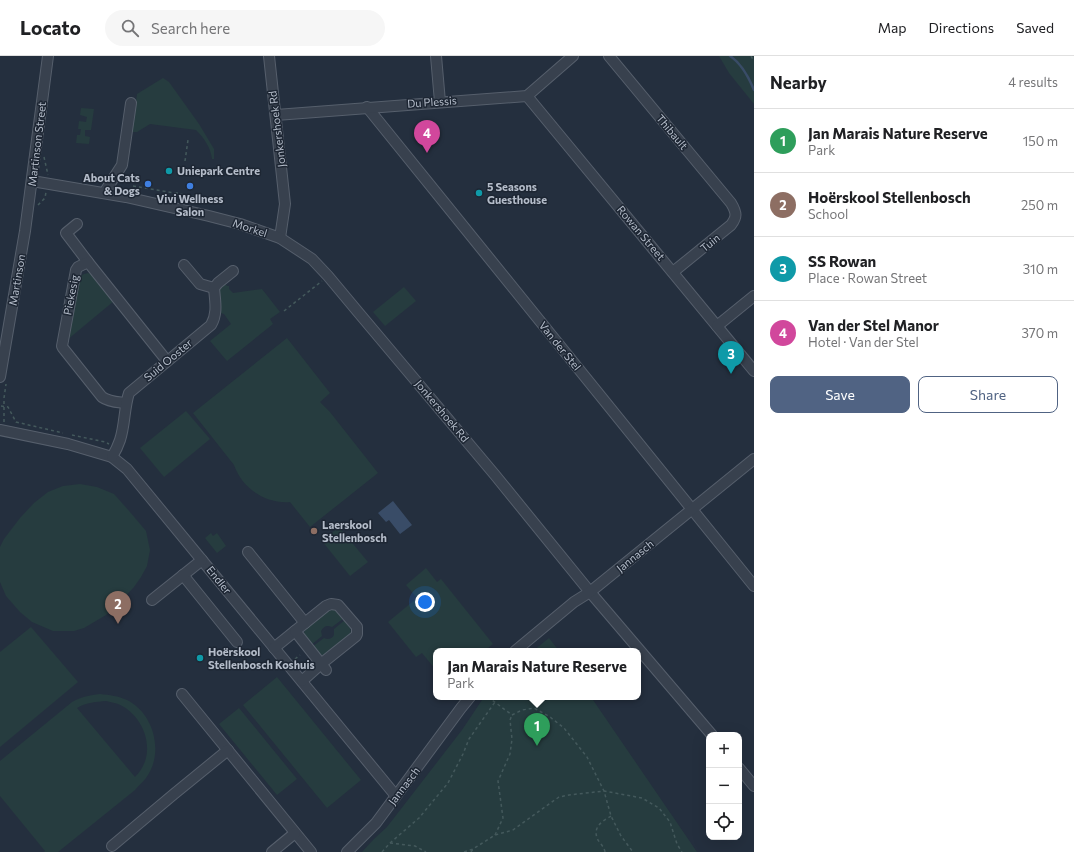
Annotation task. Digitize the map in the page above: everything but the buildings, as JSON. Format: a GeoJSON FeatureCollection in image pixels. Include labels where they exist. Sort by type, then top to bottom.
{"type":"FeatureCollection","features":[{"type":"Feature","properties":{"kind":"street","name":"Martinson Street"},"geometry":{"type":"LineString","coordinates":[[25,231],[48,56]]}},
{"type":"Feature","properties":{"kind":"street","name":"Jonkershoek Rd"},"geometry":{"type":"LineString","coordinates":[[269,56],[285,204],[280,238],[312,260],[328,276],[638,648]]}},
{"type":"Feature","properties":{"kind":"street"},"geometry":{"type":"LineString","coordinates":[[436,56],[440,102]]}},
{"type":"Feature","properties":{"kind":"street"},"geometry":{"type":"LineString","coordinates":[[527,96],[573,56]]}},
{"type":"Feature","properties":{"kind":"street","name":"Thibault"},"geometry":{"type":"LineString","coordinates":[[609,56],[734,208]]}},
{"type":"Feature","properties":{"kind":"street","name":"Du Plessis"},"geometry":{"type":"LineString","coordinates":[[276,115],[527,96]]}},
{"type":"Feature","properties":{"kind":"street","name":"Rowan Street"},"geometry":{"type":"LineString","coordinates":[[527,96],[754,371]]}},
{"type":"Feature","properties":{"kind":"street"},"geometry":{"type":"LineString","coordinates":[[104,193],[122,165],[131,104]]}},
{"type":"Feature","properties":{"kind":"street","name":"Van der Stel"},"geometry":{"type":"LineString","coordinates":[[367,107],[754,586]]}},
{"type":"Feature","properties":{"kind":"street","name":"Morkel"},"geometry":{"type":"LineString","coordinates":[[32,181],[126,197],[200,213],[240,224],[280,238]]}},
{"type":"Feature","properties":{"kind":"street","name":"Tuin"},"geometry":{"type":"LineString","coordinates":[[673,272],[735,220],[736,216],[734,208]]}},
{"type":"Feature","properties":{"kind":"street"},"geometry":{"type":"LineString","coordinates":[[77,224],[66,233],[88,262]]}},
{"type":"Feature","properties":{"kind":"street","name":"Martinson"},"geometry":{"type":"LineString","coordinates":[[0,377],[25,231]]}},
{"type":"Feature","properties":{"kind":"street","name":"Piekesig"},"geometry":{"type":"LineString","coordinates":[[125,403],[113,402],[102,397],[62,346],[76,270],[78,267],[88,262],[167,361]]}},
{"type":"Feature","properties":{"kind":"street"},"geometry":{"type":"LineString","coordinates":[[184,266],[200,284],[214,288],[233,271]]}},
{"type":"Feature","properties":{"kind":"street","name":"Suid Ooster"},"geometry":{"type":"LineString","coordinates":[[112,457],[121,439],[125,403],[129,393],[211,325],[216,309],[214,288]]}},
{"type":"Feature","properties":{"kind":"street"},"geometry":{"type":"LineString","coordinates":[[717,326],[754,296]]}},
{"type":"Feature","properties":{"kind":"street","name":"Endler"},"geometry":{"type":"LineString","coordinates":[[2,427],[112,457],[127,469],[137,479],[396,796]]}},
{"type":"Feature","properties":{"kind":"street","name":"Jannasch"},"geometry":{"type":"LineString","coordinates":[[520,648],[574,602],[590,592],[754,459]]}},
{"type":"Feature","properties":{"kind":"street"},"geometry":{"type":"LineString","coordinates":[[248,552],[305,623]]}},
{"type":"Feature","properties":{"kind":"street"},"geometry":{"type":"LineString","coordinates":[[152,600],[202,560]]}},
{"type":"Feature","properties":{"kind":"street"},"geometry":{"type":"LineString","coordinates":[[183,575],[237,642]]}},
{"type":"Feature","properties":{"kind":"street"},"geometry":{"type":"LineString","coordinates":[[274,648],[329,605],[335,604],[340,607],[357,627],[356,636],[324,667],[302,681]]}},
{"type":"Feature","properties":{"kind":"street"},"geometry":{"type":"LineString","coordinates":[[295,631],[324,667]]}},
{"type":"Feature","properties":{"kind":"street","name":"Jonkershoek Rd"},"geometry":{"type":"LineString","coordinates":[[641,652],[709,732]]}},
{"type":"Feature","properties":{"kind":"street"},"geometry":{"type":"LineString","coordinates":[[182,694],[311,852]]}},
{"type":"Feature","properties":{"kind":"street","name":"Jannasch"},"geometry":{"type":"LineString","coordinates":[[347,852],[376,823],[468,700]]}},
{"type":"Feature","properties":{"kind":"street"},"geometry":{"type":"LineString","coordinates":[[112,846],[228,750]]}},
{"type":"Feature","properties":{"kind":"street"},"geometry":{"type":"LineString","coordinates":[[742,772],[754,786]]}},
{"type":"Feature","properties":{"kind":"street"},"geometry":{"type":"LineString","coordinates":[[272,852],[295,833]]}},
{"type":"Feature","properties":{"kind":"path"},"geometry":{"type":"LineString","coordinates":[[751,56],[754,61]]}},
{"type":"Feature","properties":{"kind":"path"},"geometry":{"type":"LineString","coordinates":[[185,161],[188,140]]}},
{"type":"Feature","properties":{"kind":"path"},"geometry":{"type":"LineString","coordinates":[[133,186],[203,198]]}},
{"type":"Feature","properties":{"kind":"path"},"geometry":{"type":"LineString","coordinates":[[176,202],[177,193]]}},
{"type":"Feature","properties":{"kind":"path"},"geometry":{"type":"LineString","coordinates":[[284,311],[323,281]]}},
{"type":"Feature","properties":{"kind":"path"},"geometry":{"type":"LineString","coordinates":[[1,406],[8,407],[16,422],[105,442],[111,445]]}},
{"type":"Feature","properties":{"kind":"path"},"geometry":{"type":"LineString","coordinates":[[2,427],[5,406]]}},
{"type":"Feature","properties":{"kind":"path"},"geometry":{"type":"LineString","coordinates":[[292,662],[300,655]]}},
{"type":"Feature","properties":{"kind":"path"},"geometry":{"type":"LineString","coordinates":[[492,700],[512,714]]}},
{"type":"Feature","properties":{"kind":"path"},"geometry":{"type":"LineString","coordinates":[[382,852],[390,843],[419,818],[448,783],[463,754],[469,738],[495,702]]}},
{"type":"Feature","properties":{"kind":"path"},"geometry":{"type":"LineString","coordinates":[[495,835],[503,818],[498,781],[510,754],[512,739],[510,720],[512,714],[522,710],[534,708],[550,717],[564,728],[587,758],[604,791],[611,816],[621,836],[633,852]]}},
{"type":"Feature","properties":{"kind":"path"},"geometry":{"type":"LineString","coordinates":[[471,852],[495,835],[513,830],[559,797],[604,791],[642,798],[659,808],[670,822],[677,844],[682,852]]}},
{"type":"Feature","properties":{"kind":"path"},"geometry":{"type":"LineString","coordinates":[[605,852],[597,838],[596,832],[600,822],[611,816]]}},
{"type":"Feature","properties":{"kind":"path"},"geometry":{"type":"LineString","coordinates":[[390,843],[415,846],[426,852]]}},
{"type":"Feature","properties":{"kind":"path"},"geometry":{"type":"LineString","coordinates":[[464,852],[474,849]]}},
{"type":"Feature","properties":{"kind":"green space"},"geometry":{"type":"Polygon","coordinates":[[[719,56],[754,56],[754,104],[729,73],[719,56]]]}},
{"type":"Feature","properties":{"kind":"green space"},"geometry":{"type":"Polygon","coordinates":[[[163,78],[169,82],[199,124],[214,149],[214,159],[212,159],[207,143],[196,130],[150,124],[137,132],[132,132],[137,94],[163,78]]]}},
{"type":"Feature","properties":{"kind":"green space"},"geometry":{"type":"Polygon","coordinates":[[[81,108],[94,109],[91,130],[85,130],[85,136],[90,137],[89,144],[76,143],[77,135],[80,135],[81,129],[78,129],[79,121],[86,122],[87,117],[80,115],[81,108]]]}},
{"type":"Feature","properties":{"kind":"green space"},"geometry":{"type":"Polygon","coordinates":[[[88,273],[92,275],[114,301],[67,340],[78,278],[88,273]]]}},
{"type":"Feature","properties":{"kind":"green space"},"geometry":{"type":"Polygon","coordinates":[[[225,283],[229,286],[229,289],[233,293],[262,289],[280,312],[270,319],[273,324],[227,361],[210,341],[231,324],[224,314],[220,313],[218,289],[225,283]]]}},
{"type":"Feature","properties":{"kind":"green space"},"geometry":{"type":"Polygon","coordinates":[[[404,287],[416,301],[385,326],[373,312],[404,287]]]}},
{"type":"Feature","properties":{"kind":"green space"},"geometry":{"type":"Polygon","coordinates":[[[287,338],[330,393],[320,402],[330,412],[378,473],[310,527],[290,502],[281,502],[263,497],[249,487],[243,481],[234,465],[193,413],[287,338]]]}},
{"type":"Feature","properties":{"kind":"green space"},"geometry":{"type":"Polygon","coordinates":[[[186,411],[210,439],[164,477],[140,448],[186,411]]]}},
{"type":"Feature","properties":{"kind":"green space"},"geometry":{"type":"Polygon","coordinates":[[[80,484],[97,487],[114,494],[146,531],[150,550],[147,566],[141,577],[134,587],[106,615],[84,628],[74,631],[53,631],[32,622],[20,612],[6,596],[0,582],[0,547],[4,539],[20,518],[34,503],[48,492],[63,486],[80,484]]]}},
{"type":"Feature","properties":{"kind":"green space"},"geometry":{"type":"Polygon","coordinates":[[[339,527],[368,562],[350,576],[322,541],[339,527]]]}},
{"type":"Feature","properties":{"kind":"green space"},"geometry":{"type":"Polygon","coordinates":[[[211,533],[213,536],[217,533],[226,546],[217,553],[205,538],[211,533]]]}},
{"type":"Feature","properties":{"kind":"green space"},"geometry":{"type":"Polygon","coordinates":[[[426,568],[437,582],[441,579],[493,644],[488,648],[433,648],[433,666],[422,653],[416,657],[388,622],[417,598],[406,585],[426,568]]]}},
{"type":"Feature","properties":{"kind":"green space"},"geometry":{"type":"Polygon","coordinates":[[[333,609],[338,611],[344,618],[332,627],[324,627],[321,631],[322,636],[311,645],[304,635],[305,631],[316,619],[333,609]]]}},
{"type":"Feature","properties":{"kind":"green space"},"geometry":{"type":"Polygon","coordinates":[[[345,620],[350,628],[351,634],[325,656],[319,654],[312,647],[324,638],[331,638],[334,635],[334,629],[345,620]]]}},
{"type":"Feature","properties":{"kind":"green space"},"geometry":{"type":"Polygon","coordinates":[[[31,627],[78,682],[0,747],[0,652],[31,627]]]}},
{"type":"Feature","properties":{"kind":"green space"},"geometry":{"type":"Polygon","coordinates":[[[549,638],[557,648],[537,648],[549,638]]]}},
{"type":"Feature","properties":{"kind":"green space"},"geometry":{"type":"Polygon","coordinates":[[[277,677],[361,780],[327,808],[243,705],[277,677]]]}},
{"type":"Feature","properties":{"kind":"green space"},"geometry":{"type":"Polygon","coordinates":[[[100,694],[127,700],[137,706],[144,715],[154,735],[155,758],[152,768],[146,778],[135,790],[58,852],[44,852],[45,851],[0,796],[0,761],[72,702],[100,694]],[[106,701],[92,703],[77,708],[135,777],[142,769],[146,758],[147,742],[142,726],[132,713],[125,708],[118,704],[106,701]]]}},
{"type":"Feature","properties":{"kind":"green space"},"geometry":{"type":"Polygon","coordinates":[[[482,700],[593,700],[697,852],[362,852],[387,827],[462,730],[482,700]]]}},
{"type":"Feature","properties":{"kind":"green space"},"geometry":{"type":"Polygon","coordinates":[[[239,708],[297,779],[277,795],[219,724],[239,708]]]}},
{"type":"Feature","properties":{"kind":"water"},"geometry":{"type":"Polygon","coordinates":[[[393,501],[412,525],[400,534],[389,520],[386,522],[378,513],[393,501]]]}},
{"type":"Feature","properties":{"kind":"waterway"},"geometry":{"type":"LineString","coordinates":[[730,56],[741,67],[754,90]]}},
{"type":"Feature","properties":{"kind":"place","name":"Van der Stel Manor"},"geometry":{"type":"Point","coordinates":[427,153]}},
{"type":"Feature","properties":{"kind":"place","name":"Uniepark Centre"},"geometry":{"type":"Point","coordinates":[169,171]}},
{"type":"Feature","properties":{"kind":"place","name":"About Cats & Dogs"},"geometry":{"type":"Point","coordinates":[148,184]}},
{"type":"Feature","properties":{"kind":"place","name":"Vivi Wellness Salon"},"geometry":{"type":"Point","coordinates":[190,186]}},
{"type":"Feature","properties":{"kind":"place","name":"5 Seasons Guesthouse"},"geometry":{"type":"Point","coordinates":[479,193]}},
{"type":"Feature","properties":{"kind":"place","name":"SS Rowan"},"geometry":{"type":"Point","coordinates":[731,374]}},
{"type":"Feature","properties":{"kind":"place","name":"Laerskool Stellenbosch"},"geometry":{"type":"Point","coordinates":[314,531]}},
{"type":"Feature","properties":{"kind":"place","name":"Hoërskool Stellenbosch"},"geometry":{"type":"Point","coordinates":[118,624]}},
{"type":"Feature","properties":{"kind":"place","name":"Hoërskool Stellenbosch Koshuis"},"geometry":{"type":"Point","coordinates":[200,658]}},
{"type":"Feature","properties":{"kind":"place","name":"Jan Marais Nature Reserve"},"geometry":{"type":"Point","coordinates":[537,746]}}]}
